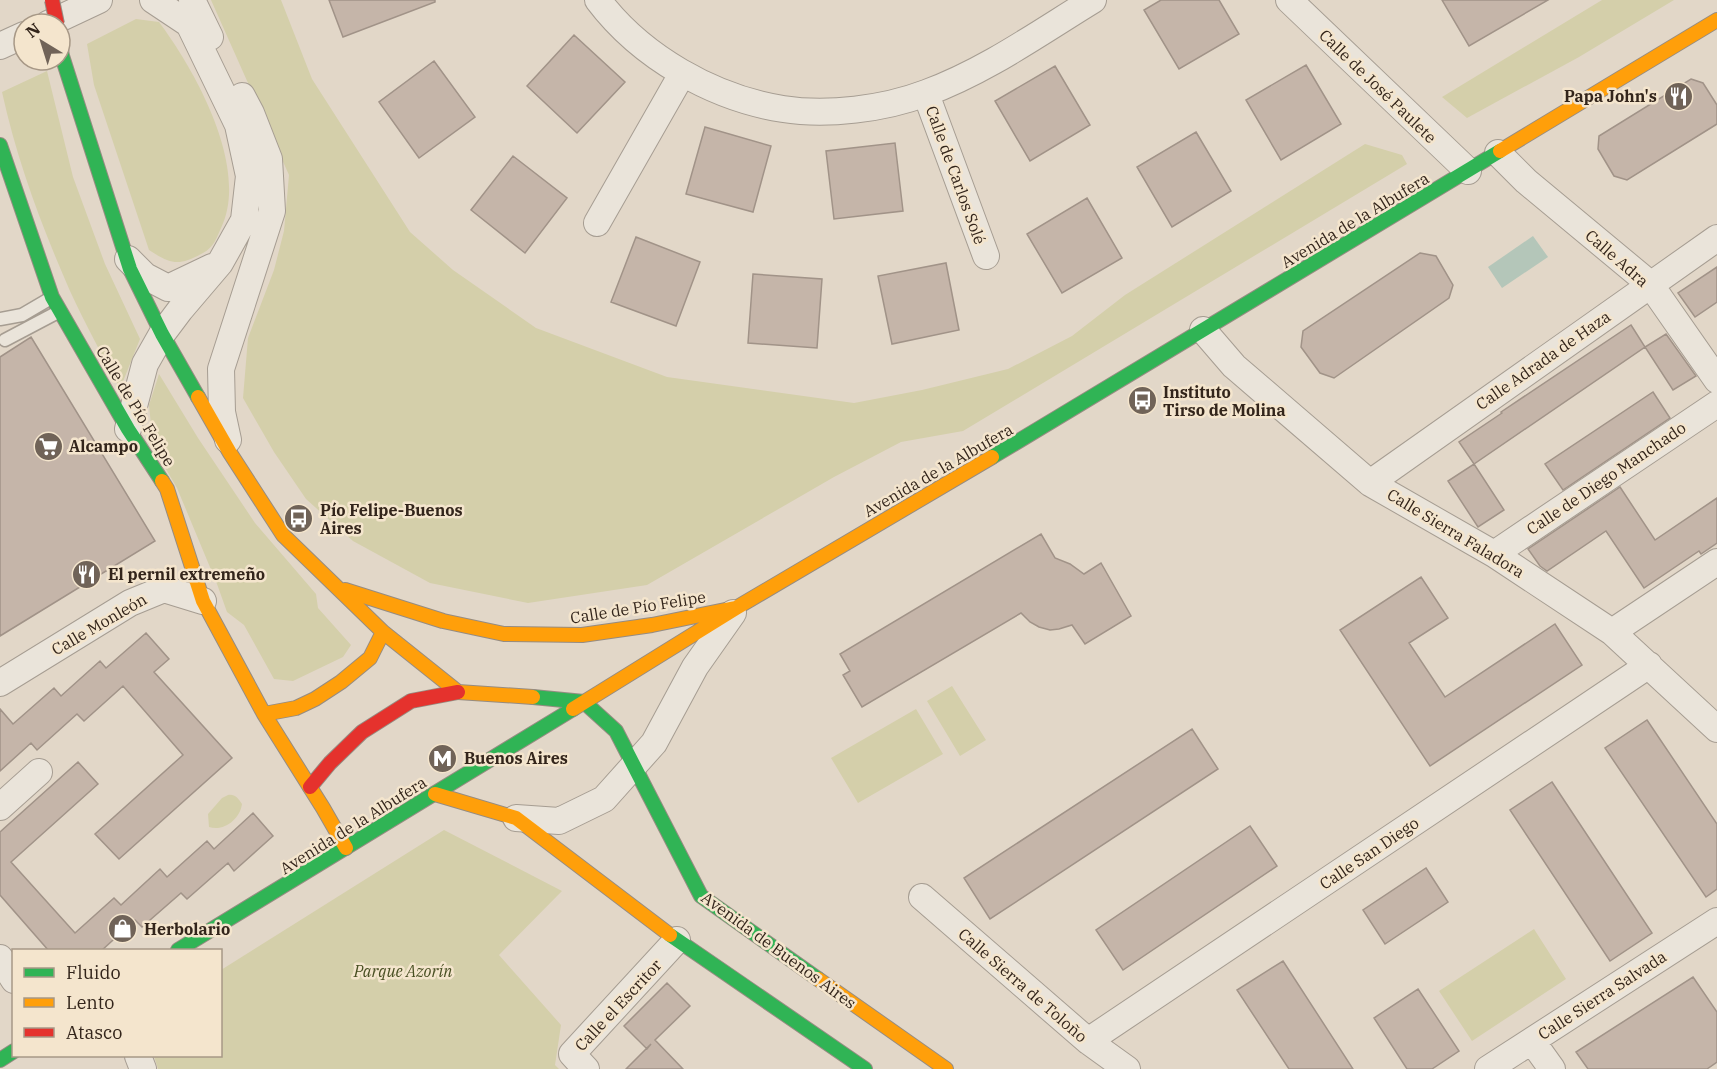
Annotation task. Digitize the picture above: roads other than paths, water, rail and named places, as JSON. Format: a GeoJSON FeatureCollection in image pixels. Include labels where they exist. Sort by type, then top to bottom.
{"type":"FeatureCollection","features":[{"type":"Feature","properties":{"kind":"main road","name":"Avenida de la Albufera"},"geometry":{"type":"LineString","coordinates":[[181,949],[736,608],[1075,408],[1717,20]]}},
{"type":"Feature","properties":{"kind":"main road","name":"Calle de Pío Felipe"},"geometry":{"type":"LineString","coordinates":[[68,72],[130,269],[162,334],[230,453],[283,535],[383,632],[458,692]]}},
{"type":"Feature","properties":{"kind":"main road","name":"Calle de Pío Felipe"},"geometry":{"type":"LineString","coordinates":[[0,145],[52,297],[128,429],[167,489],[203,601],[264,714],[346,848]]}},
{"type":"Feature","properties":{"kind":"main road","name":"Calle de Pío Felipe"},"geometry":{"type":"LineString","coordinates":[[335,586],[443,621],[504,634],[582,635],[652,625],[736,608]]}},
{"type":"Feature","properties":{"kind":"main road"},"geometry":{"type":"LineString","coordinates":[[264,714],[296,708],[341,682],[370,658],[383,632]]}},
{"type":"Feature","properties":{"kind":"main road"},"geometry":{"type":"LineString","coordinates":[[310,787],[330,763],[362,732],[411,701],[458,692],[584,702]]}},
{"type":"Feature","properties":{"kind":"main road","name":"Avenida de Buenos Aires"},"geometry":{"type":"LineString","coordinates":[[584,702],[616,731],[700,896],[945,1069]]}},
{"type":"Feature","properties":{"kind":"main road"},"geometry":{"type":"LineString","coordinates":[[435,794],[516,818],[677,940],[865,1069]]}},
{"type":"Feature","properties":{"kind":"street"},"geometry":{"type":"LineString","coordinates":[[72,13],[99,0]]}},
{"type":"Feature","properties":{"kind":"street"},"geometry":{"type":"LineString","coordinates":[[128,429],[145,364],[162,334],[220,263],[244,220],[249,176],[238,124],[189,24],[153,0]]}},
{"type":"Feature","properties":{"kind":"street"},"geometry":{"type":"LineString","coordinates":[[192,0],[251,113],[269,159],[272,212],[221,369],[222,412],[230,453]]}},
{"type":"Feature","properties":{"kind":"street","name":"Calle de Carlos Solé"},"geometry":{"type":"LineString","coordinates":[[598,0],[622,28],[682,74],[732,96],[783,109],[837,112],[892,104],[926,94],[970,74],[1093,0]]}},
{"type":"Feature","properties":{"kind":"street","name":"Calle de José Paulete"},"geometry":{"type":"LineString","coordinates":[[1289,0],[1468,171]]}},
{"type":"Feature","properties":{"kind":"street"},"geometry":{"type":"LineString","coordinates":[[597,223],[682,74]]}},
{"type":"Feature","properties":{"kind":"street","name":"Calle de Carlos Solé"},"geometry":{"type":"LineString","coordinates":[[926,94],[986,256]]}},
{"type":"Feature","properties":{"kind":"street","name":"Calle Adra"},"geometry":{"type":"LineString","coordinates":[[1498,153],[1526,181],[1650,284],[1717,380]]}},
{"type":"Feature","properties":{"kind":"street","name":"Calle Adrada de Haza"},"geometry":{"type":"LineString","coordinates":[[1370,483],[1717,238]]}},
{"type":"Feature","properties":{"kind":"street"},"geometry":{"type":"LineString","coordinates":[[126,257],[146,276],[168,288],[220,263]]}},
{"type":"Feature","properties":{"kind":"street","name":"Calle Sierra Faladora"},"geometry":{"type":"LineString","coordinates":[[1203,330],[1234,366],[1370,483],[1494,554],[1612,632],[1717,729]]}},
{"type":"Feature","properties":{"kind":"street","name":"Calle de Diego Manchado"},"geometry":{"type":"LineString","coordinates":[[1494,554],[1717,404]]}},
{"type":"Feature","properties":{"kind":"street"},"geometry":{"type":"LineString","coordinates":[[1612,632],[1717,562]]}},
{"type":"Feature","properties":{"kind":"street","name":"Calle Monleón"},"geometry":{"type":"LineString","coordinates":[[0,683],[130,603],[164,589],[203,601]]}},
{"type":"Feature","properties":{"kind":"street"},"geometry":{"type":"LineString","coordinates":[[516,818],[559,821],[604,799],[654,743],[695,668],[736,608]]}},
{"type":"Feature","properties":{"kind":"street","name":"Calle San Diego"},"geometry":{"type":"LineString","coordinates":[[1088,1041],[1649,665]]}},
{"type":"Feature","properties":{"kind":"street"},"geometry":{"type":"LineString","coordinates":[[0,807],[39,772]]}},
{"type":"Feature","properties":{"kind":"street","name":"Calle Sierra de Toloño"},"geometry":{"type":"LineString","coordinates":[[922,897],[1088,1041],[1127,1069]]}},
{"type":"Feature","properties":{"kind":"street","name":"Calle Sierra Salvada"},"geometry":{"type":"LineString","coordinates":[[1488,1069],[1717,921]]}},
{"type":"Feature","properties":{"kind":"street","name":"Calle el Escritor"},"geometry":{"type":"LineString","coordinates":[[586,1069],[573,1054],[677,940]]}},
{"type":"Feature","properties":{"kind":"street"},"geometry":{"type":"LineString","coordinates":[[0,958],[12,977]]}},
{"type":"Feature","properties":{"kind":"street"},"geometry":{"type":"LineString","coordinates":[[1532,1041],[1551,1069]]}},
{"type":"Feature","properties":{"kind":"lane"},"geometry":{"type":"LineString","coordinates":[[0,319],[22,315],[52,297]]}},
{"type":"Feature","properties":{"kind":"lane"},"geometry":{"type":"LineString","coordinates":[[5,340],[60,311]]}},
{"type":"Feature","properties":{"kind":"place","name":"Papa John's"},"geometry":{"type":"Point","coordinates":[1678,96]}},
{"type":"Feature","properties":{"kind":"place","name":"Instituto Tirso de Molina"},"geometry":{"type":"Point","coordinates":[1142,401]}},
{"type":"Feature","properties":{"kind":"place","name":"Alcampo"},"geometry":{"type":"Point","coordinates":[48,446]}},
{"type":"Feature","properties":{"kind":"place","name":"Pío Felipe-Buenos Aires"},"geometry":{"type":"Point","coordinates":[299,519]}},
{"type":"Feature","properties":{"kind":"place","name":"El pernil extremeño"},"geometry":{"type":"Point","coordinates":[87,574]}},
{"type":"Feature","properties":{"kind":"place","name":"Buenos Aires"},"geometry":{"type":"Point","coordinates":[443,758]}},
{"type":"Feature","properties":{"kind":"place","name":"Herbolario"},"geometry":{"type":"Point","coordinates":[123,929]}},
{"type":"Feature","properties":{"kind":"park label","name":"Parque Azorín"},"geometry":{"type":"Point","coordinates":[403,971]}}]}
